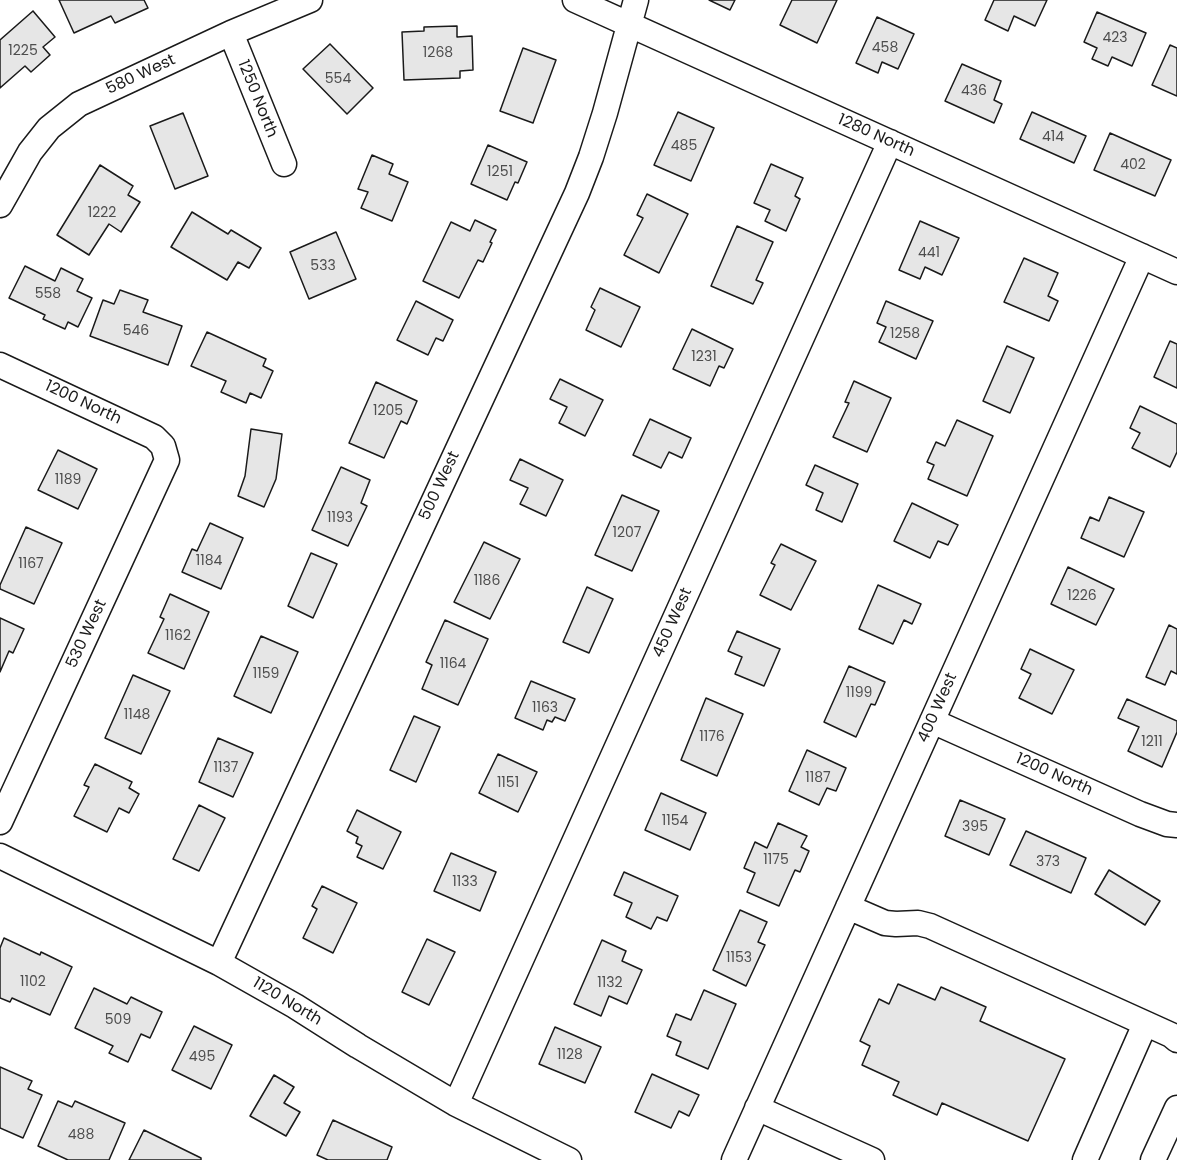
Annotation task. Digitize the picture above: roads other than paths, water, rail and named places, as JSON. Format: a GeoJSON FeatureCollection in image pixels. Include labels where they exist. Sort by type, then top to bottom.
{"type":"FeatureCollection","features":[{"type":"Feature","properties":{"kind":"street","name":"580 West"},"geometry":{"type":"LineString","coordinates":[[3,199],[30,152],[49,128],[79,104],[231,33],[310,0]]}},
{"type":"Feature","properties":{"kind":"street","name":"1280 North"},"geometry":{"type":"LineString","coordinates":[[575,0],[1177,272]]}},
{"type":"Feature","properties":{"kind":"street","name":"500 West"},"geometry":{"type":"LineString","coordinates":[[219,963],[577,193],[605,113],[636,0]]}},
{"type":"Feature","properties":{"kind":"street","name":"1250 North"},"geometry":{"type":"LineString","coordinates":[[231,33],[284,164]]}},
{"type":"Feature","properties":{"kind":"street","name":"450 West"},"geometry":{"type":"LineString","coordinates":[[456,1104],[890,142]]}},
{"type":"Feature","properties":{"kind":"street","name":"400 West"},"geometry":{"type":"LineString","coordinates":[[734,1160],[1142,256]]}},
{"type":"Feature","properties":{"kind":"street","name":"1200 North"},"geometry":{"type":"LineString","coordinates":[[0,365],[154,437],[162,446]]}},
{"type":"Feature","properties":{"kind":"street","name":"530 West"},"geometry":{"type":"LineString","coordinates":[[0,822],[167,460],[162,446]]}},
{"type":"Feature","properties":{"kind":"street","name":"1200 North"},"geometry":{"type":"LineString","coordinates":[[932,721],[1140,814],[1167,824],[1177,825]]}},
{"type":"Feature","properties":{"kind":"street","name":"1120 North"},"geometry":{"type":"LineString","coordinates":[[0,855],[219,963],[295,1006],[456,1104],[569,1160]]}},
{"type":"Feature","properties":{"kind":"street"},"geometry":{"type":"LineString","coordinates":[[848,907],[885,923],[918,922],[930,926],[1177,1040]]}},
{"type":"Feature","properties":{"kind":"street"},"geometry":{"type":"LineString","coordinates":[[1084,1160],[1145,1024]]}},
{"type":"Feature","properties":{"kind":"street"},"geometry":{"type":"LineString","coordinates":[[757,1108],[872,1160]]}},
{"type":"Feature","properties":{"kind":"street"},"geometry":{"type":"LineString","coordinates":[[1154,1160],[1177,1108]]}}]}
